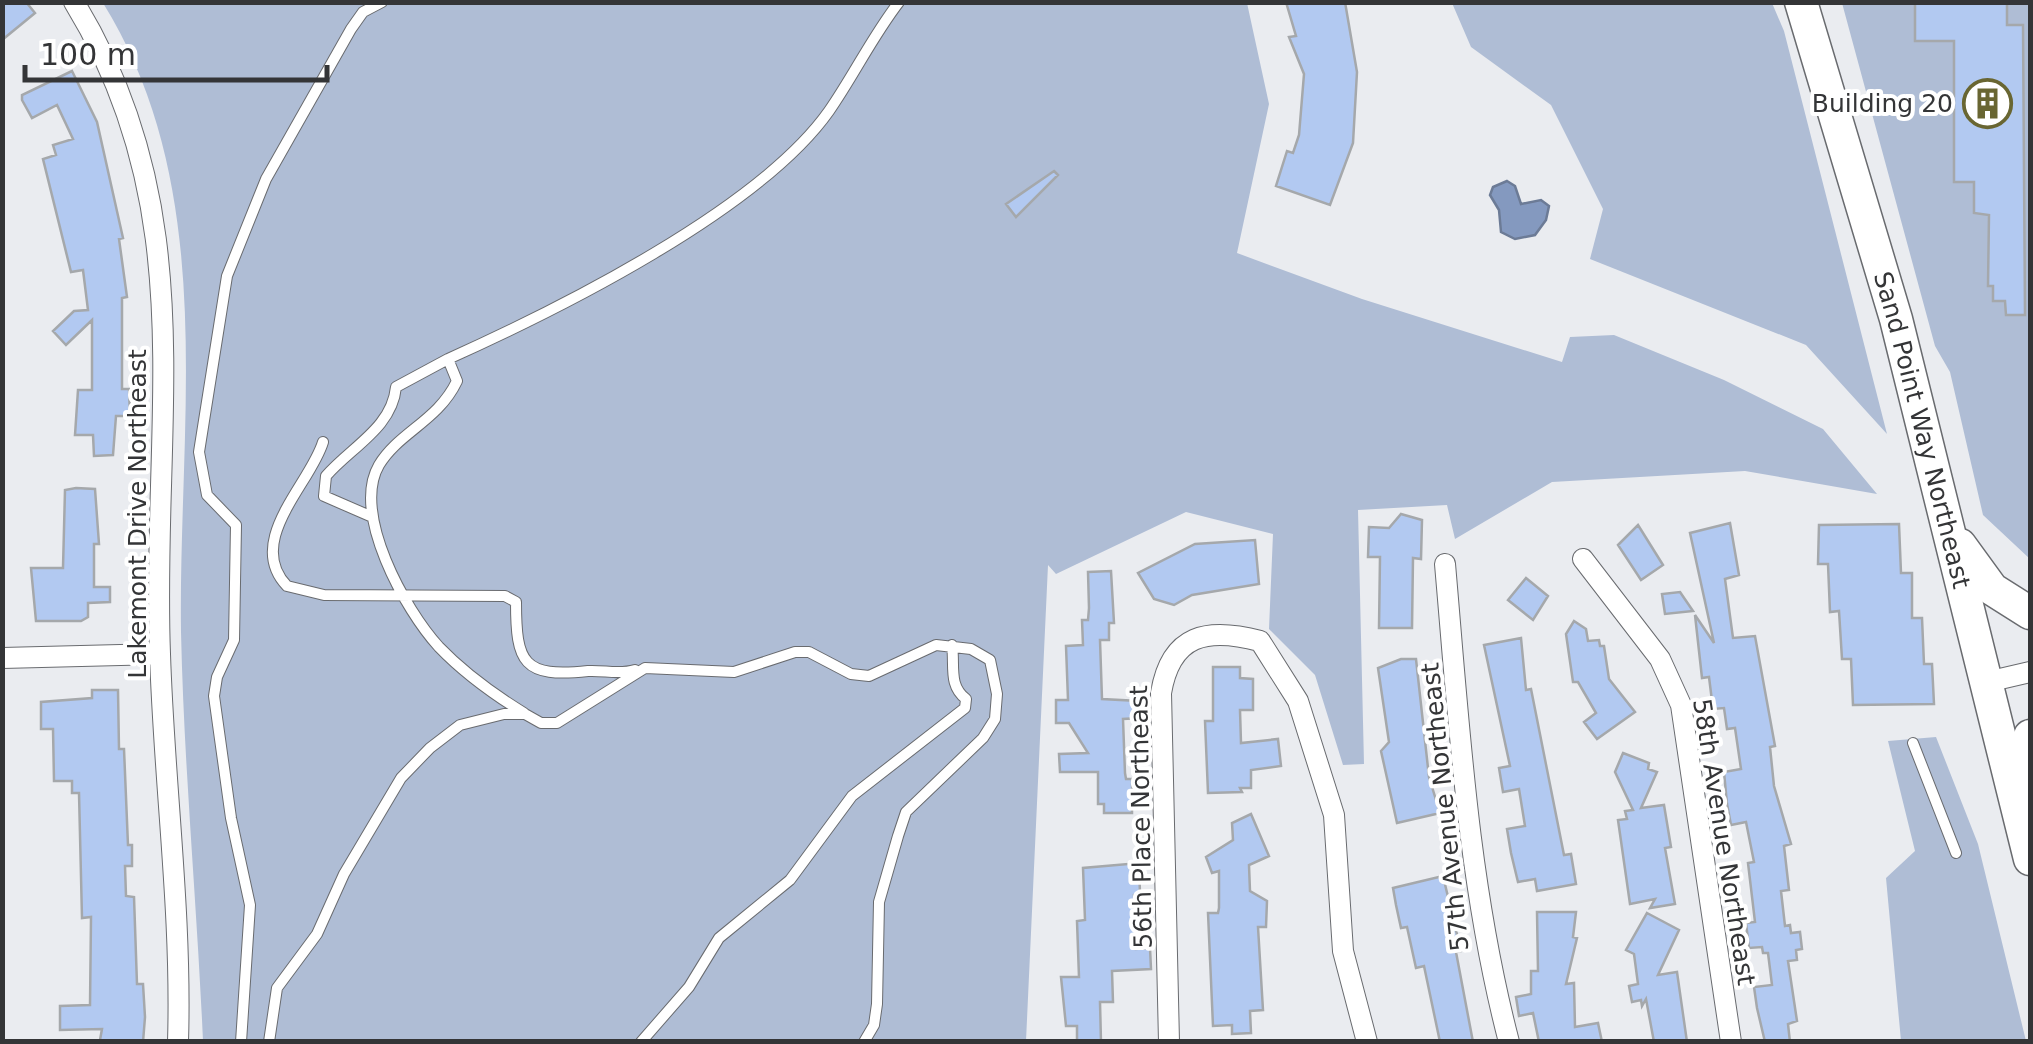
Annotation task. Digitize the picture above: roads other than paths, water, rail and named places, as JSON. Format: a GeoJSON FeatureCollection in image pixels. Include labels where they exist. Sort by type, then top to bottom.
{"type":"FeatureCollection","features":[{"type":"Feature","properties":{"kind":"main road","name":"Sand Point Way Northeast"},"geometry":{"type":"LineString","coordinates":[[1802,2],[1873,236],[2030,860]]}},
{"type":"Feature","properties":{"kind":"main road"},"geometry":{"type":"LineString","coordinates":[[1949,531],[1992,589],[2030,613]]}},
{"type":"Feature","properties":{"kind":"main road"},"geometry":{"type":"LineString","coordinates":[[1970,614],[1964,640],[1996,762],[2016,796]]}},
{"type":"Feature","properties":{"kind":"main road"},"geometry":{"type":"LineString","coordinates":[[2016,796],[2030,736]]}},
{"type":"Feature","properties":{"kind":"street","name":"Lakemont Drive Northeast"},"geometry":{"type":"LineString","coordinates":[[74,2],[101,46],[131,115],[154,212],[164,312],[160,654],[178,1042]]}},
{"type":"Feature","properties":{"kind":"street","name":"58th Avenue Northeast"},"geometry":{"type":"LineString","coordinates":[[1582,559],[1660,660],[1681,705],[1730,1042]]}},
{"type":"Feature","properties":{"kind":"street","name":"57th Avenue Northeast"},"geometry":{"type":"LineString","coordinates":[[1444,564],[1471,850],[1487,956],[1509,1042]]}},
{"type":"Feature","properties":{"kind":"street","name":"56th Place Northeast"},"geometry":{"type":"LineString","coordinates":[[1169,1042],[1161,694],[1165,668],[1175,653],[1196,638],[1228,632],[1260,641],[1298,702],[1334,815],[1343,950],[1367,1042]]}},
{"type":"Feature","properties":{"kind":"street"},"geometry":{"type":"LineString","coordinates":[[2,658],[160,654]]}},
{"type":"Feature","properties":{"kind":"street"},"geometry":{"type":"LineString","coordinates":[[1988,682],[2030,672]]}},
{"type":"Feature","properties":{"kind":"lane"},"geometry":{"type":"LineString","coordinates":[[241,1042],[250,905],[231,818],[214,696],[217,677],[234,640],[236,525],[206,496],[199,452],[228,276],[250,210],[350,29],[363,12],[382,2]]}},
{"type":"Feature","properties":{"kind":"lane"},"geometry":{"type":"LineString","coordinates":[[370,516],[324,496],[326,476],[382,424],[394,408],[396,387],[616,272],[746,194],[828,112],[870,39],[899,2]]}},
{"type":"Feature","properties":{"kind":"lane"},"geometry":{"type":"LineString","coordinates":[[448,359],[457,381],[448,402],[380,463],[370,487],[370,516],[406,595],[449,657],[541,723],[558,723],[645,668]]}},
{"type":"Feature","properties":{"kind":"lane"},"geometry":{"type":"LineString","coordinates":[[323,442],[318,461],[288,501],[280,525],[276,544],[279,578],[287,586],[324,595],[506,596],[516,602],[516,647],[525,662],[543,673],[622,674],[645,668],[734,672],[795,652],[809,652],[851,674],[868,676],[919,650],[952,645],[990,660],[998,694],[994,719],[983,738],[906,812],[879,902],[877,1004],[874,1025],[864,1042]]}},
{"type":"Feature","properties":{"kind":"lane"},"geometry":{"type":"LineString","coordinates":[[641,1042],[689,987],[718,938],[790,880],[852,796],[966,708],[966,700],[956,692],[952,676],[952,645]]}},
{"type":"Feature","properties":{"kind":"lane"},"geometry":{"type":"LineString","coordinates":[[269,1042],[277,988],[317,934],[344,874],[400,778],[460,725],[525,714]]}},
{"type":"Feature","properties":{"kind":"lane"},"geometry":{"type":"LineString","coordinates":[[1914,743],[1956,853]]}},
{"type":"Feature","properties":{"kind":"place","name":"Building 20"},"geometry":{"type":"Point","coordinates":[1988,103]}}]}
